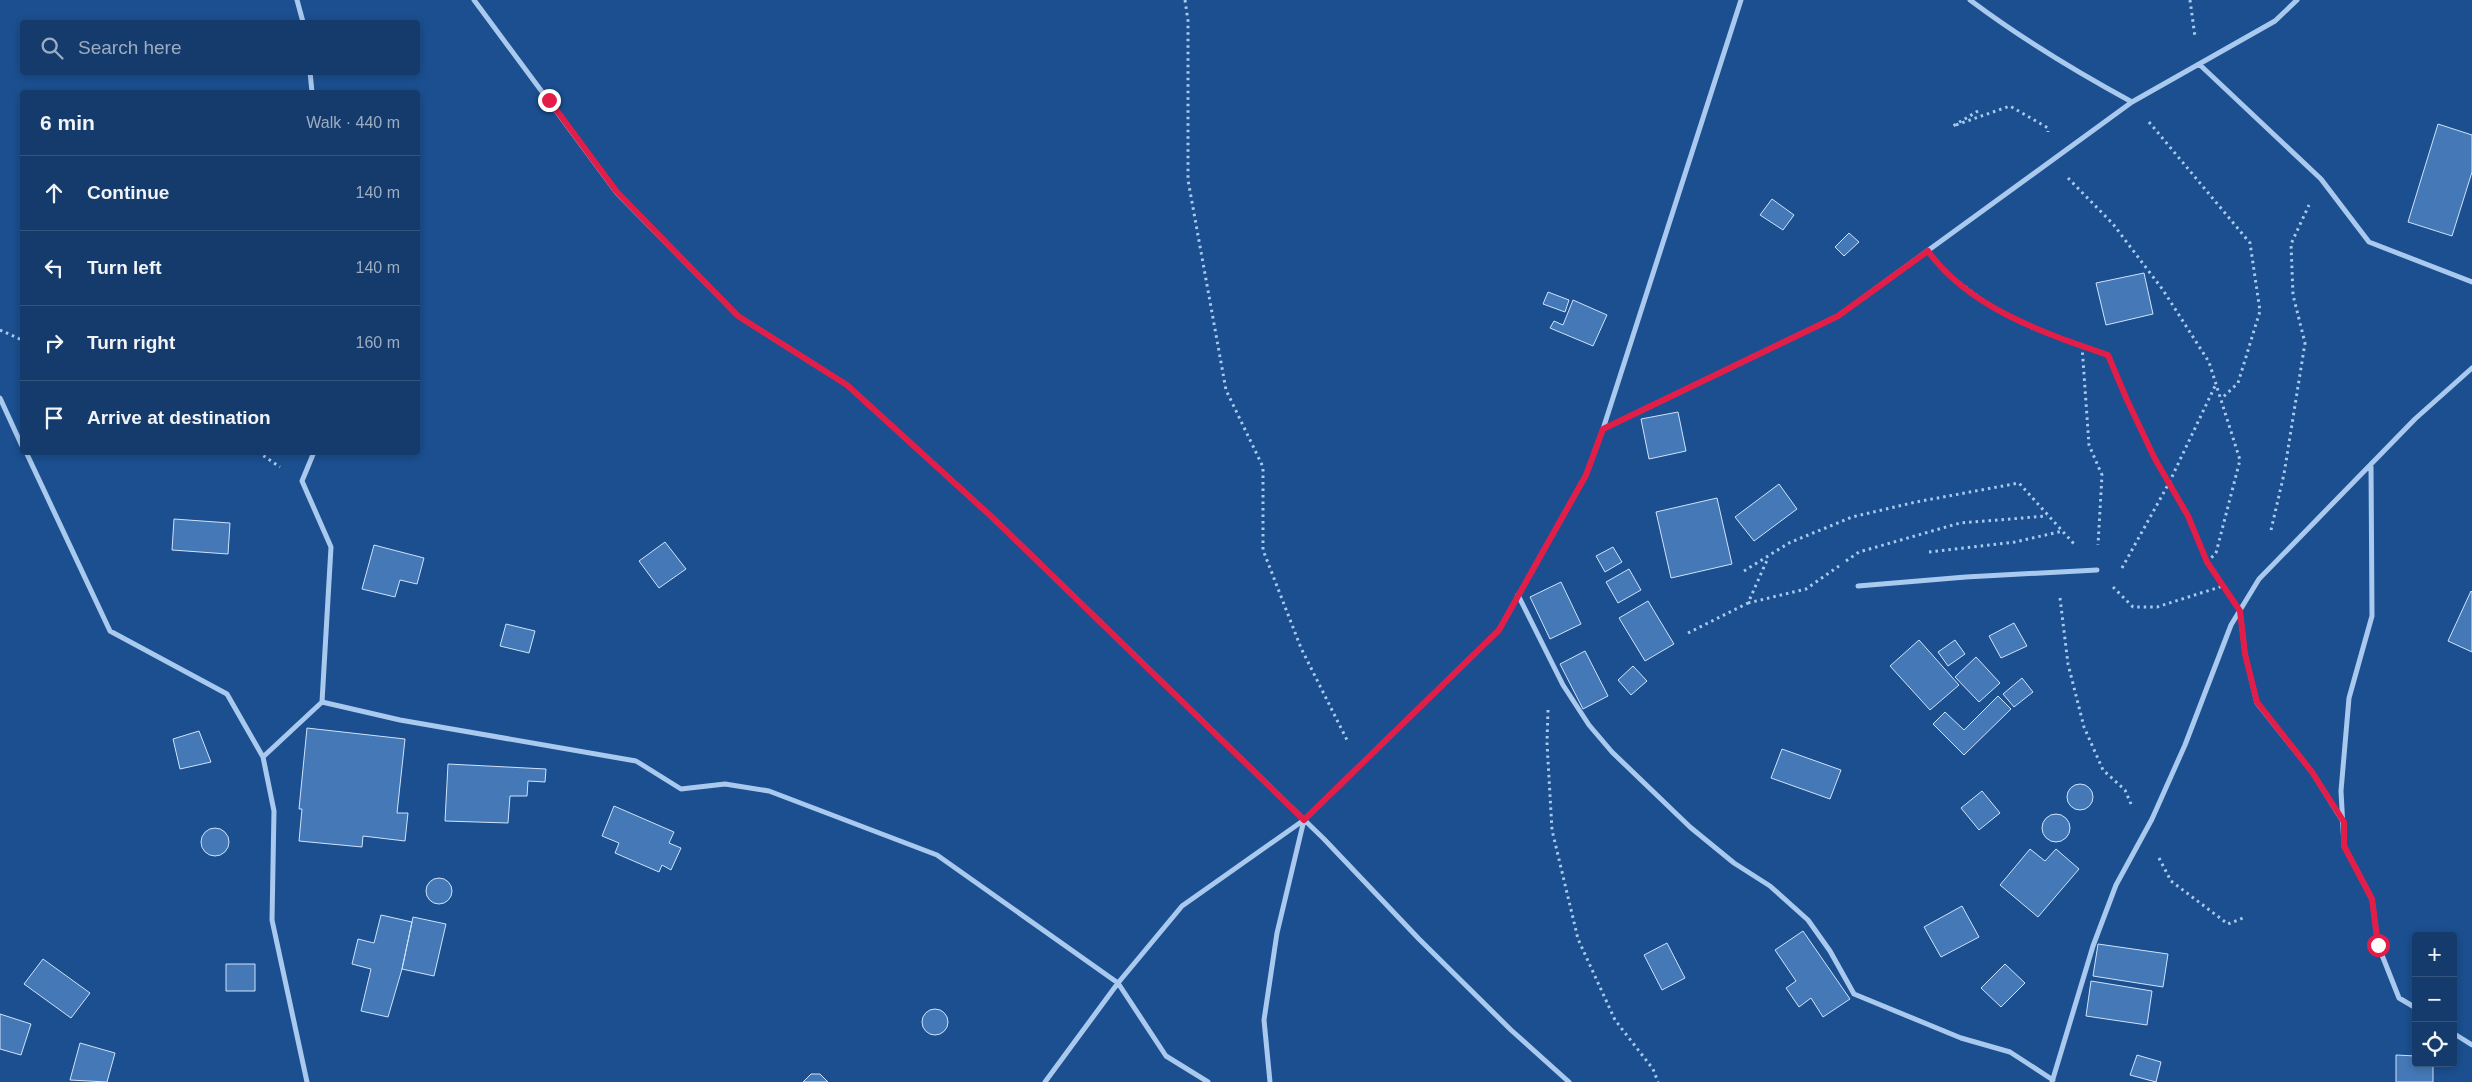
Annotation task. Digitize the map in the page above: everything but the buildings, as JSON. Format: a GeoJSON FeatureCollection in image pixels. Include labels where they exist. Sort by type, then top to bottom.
{"type":"FeatureCollection","features":[{"type":"Feature","properties":{"kind":"street"},"geometry":{"type":"LineString","coordinates":[[297,0],[302,20]]}},
{"type":"Feature","properties":{"kind":"street"},"geometry":{"type":"LineString","coordinates":[[474,0],[617,192],[738,316],[847,385],[993,518],[1304,820],[1426,946],[1511,1030],[1569,1082]]}},
{"type":"Feature","properties":{"kind":"street"},"geometry":{"type":"LineString","coordinates":[[1045,1082],[1118,983],[1182,906],[1304,820],[1499,630],[1586,475],[1603,429],[1741,0]]}},
{"type":"Feature","properties":{"kind":"street"},"geometry":{"type":"LineString","coordinates":[[1970,0],[2017,35],[2073,70],[2132,102]]}},
{"type":"Feature","properties":{"kind":"street"},"geometry":{"type":"LineString","coordinates":[[1603,429],[1838,316],[2132,102],[2275,21],[2297,0]]}},
{"type":"Feature","properties":{"kind":"street"},"geometry":{"type":"LineString","coordinates":[[2199,64],[2321,179],[2369,242],[2472,282]]}},
{"type":"Feature","properties":{"kind":"street"},"geometry":{"type":"LineString","coordinates":[[310,75],[312,90]]}},
{"type":"Feature","properties":{"kind":"street"},"geometry":{"type":"LineString","coordinates":[[1518,595],[1563,686],[1589,725],[1606,746],[1690,827],[1734,863],[1770,886],[1808,920],[1830,951],[1854,994],[1961,1038],[2010,1052],[2052,1081],[2093,946],[2116,885],[2145,832],[2185,745],[2231,625],[2259,579],[2415,419],[2472,368]]}},
{"type":"Feature","properties":{"kind":"street"},"geometry":{"type":"LineString","coordinates":[[0,398],[20,442]]}},
{"type":"Feature","properties":{"kind":"street"},"geometry":{"type":"LineString","coordinates":[[27,455],[110,631],[227,694],[264,757],[274,811],[272,920],[308,1082]]}},
{"type":"Feature","properties":{"kind":"street"},"geometry":{"type":"LineString","coordinates":[[264,757],[322,702],[331,547],[302,481],[313,455]]}},
{"type":"Feature","properties":{"kind":"street"},"geometry":{"type":"LineString","coordinates":[[2371,464],[2372,616],[2349,698],[2341,791],[2344,846],[2372,899],[2378,945],[2399,998],[2412,1006]]}},
{"type":"Feature","properties":{"kind":"street"},"geometry":{"type":"LineString","coordinates":[[1858,586],[1966,577],[2097,570]]}},
{"type":"Feature","properties":{"kind":"street"},"geometry":{"type":"LineString","coordinates":[[2240,611],[2245,654],[2257,702],[2312,772],[2344,822]]}},
{"type":"Feature","properties":{"kind":"street"},"geometry":{"type":"LineString","coordinates":[[322,702],[400,720],[636,761],[681,789],[725,784],[769,791],[937,856],[1118,983],[1166,1056],[1208,1082]]}},
{"type":"Feature","properties":{"kind":"street"},"geometry":{"type":"LineString","coordinates":[[1270,1082],[1264,1020],[1277,933],[1304,820]]}},
{"type":"Feature","properties":{"kind":"street"},"geometry":{"type":"LineString","coordinates":[[2457,1036],[2472,1045]]}},
{"type":"Feature","properties":{"kind":"path"},"geometry":{"type":"LineString","coordinates":[[1185,0],[1188,21],[1188,180],[1226,390],[1263,467],[1263,550],[1301,648],[1360,764]]}},
{"type":"Feature","properties":{"kind":"path"},"geometry":{"type":"LineString","coordinates":[[2190,0],[2199,64]]}},
{"type":"Feature","properties":{"kind":"path"},"geometry":{"type":"LineString","coordinates":[[2132,102],[2250,243],[2260,311],[2238,383],[2221,399]]}},
{"type":"Feature","properties":{"kind":"path"},"geometry":{"type":"LineString","coordinates":[[1978,112],[1953,126],[2010,106],[2048,128],[2051,160],[2113,224],[2164,290],[2209,362],[2240,460],[2216,553],[2207,562]]}},
{"type":"Feature","properties":{"kind":"path"},"geometry":{"type":"LineString","coordinates":[[2270,531],[2284,474],[2305,343],[2293,295],[2291,244],[2308,205],[2332,192]]}},
{"type":"Feature","properties":{"kind":"path"},"geometry":{"type":"LineString","coordinates":[[1928,251],[1940,269],[1991,306],[2032,328],[2108,355],[2124,394],[2188,516],[2207,562],[2240,611]]}},
{"type":"Feature","properties":{"kind":"path"},"geometry":{"type":"LineString","coordinates":[[0,330],[20,339]]}},
{"type":"Feature","properties":{"kind":"path"},"geometry":{"type":"LineString","coordinates":[[2082,346],[2089,445],[2102,475],[2097,570],[2133,607],[2157,607],[2224,586]]}},
{"type":"Feature","properties":{"kind":"path"},"geometry":{"type":"LineString","coordinates":[[2122,569],[2169,483],[2216,384]]}},
{"type":"Feature","properties":{"kind":"path"},"geometry":{"type":"LineString","coordinates":[[1744,571],[1789,543],[1852,517],[1916,502],[2019,484],[2081,552]]}},
{"type":"Feature","properties":{"kind":"path"},"geometry":{"type":"LineString","coordinates":[[1688,633],[1748,603],[1806,589],[1859,552],[1950,525],[2048,516]]}},
{"type":"Feature","properties":{"kind":"path"},"geometry":{"type":"LineString","coordinates":[[1748,603],[1768,556]]}},
{"type":"Feature","properties":{"kind":"path"},"geometry":{"type":"LineString","coordinates":[[2058,572],[2068,664],[2084,727],[2103,770],[2125,790],[2171,881],[2228,924],[2242,918]]}},
{"type":"Feature","properties":{"kind":"path"},"geometry":{"type":"LineString","coordinates":[[1548,705],[1547,743],[1552,830],[1578,939],[1615,1020],[1653,1069],[1658,1082]]}},
{"type":"Feature","properties":{"kind":"route"},"geometry":{"type":"LineString","coordinates":[[549,100],[617,192],[738,316],[847,385],[993,518],[1304,820],[1426,699],[1499,630],[1586,475],[1603,429],[1838,316],[1928,251],[1940,269],[1991,306],[2032,328],[2108,355],[2155,459],[2188,516],[2207,562],[2240,611],[2245,654],[2257,702],[2312,772],[2344,822],[2344,846],[2372,899],[2378,945]]}}]}
